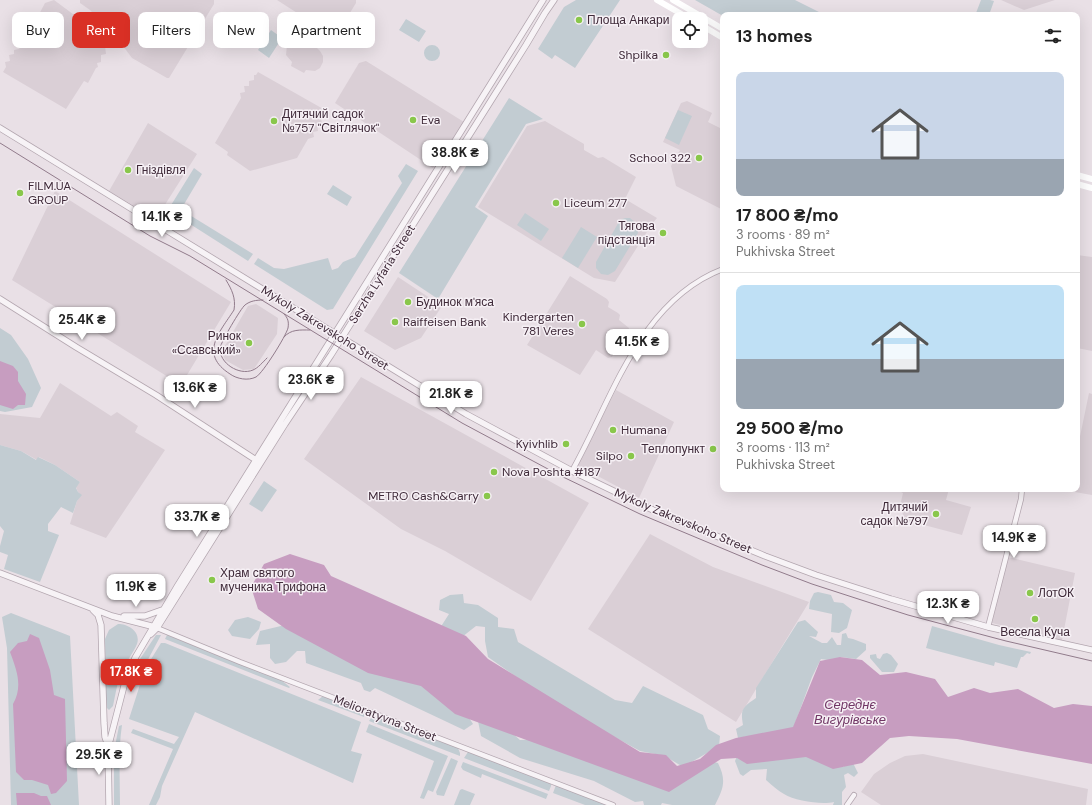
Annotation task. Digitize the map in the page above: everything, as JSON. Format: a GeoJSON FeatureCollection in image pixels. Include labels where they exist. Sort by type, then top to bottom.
{"type":"FeatureCollection","features":[{"type":"Feature","properties":{"kind":"main road"},"geometry":{"type":"LineString","coordinates":[[657,0],[678,12]]}},
{"type":"Feature","properties":{"kind":"main road"},"geometry":{"type":"LineString","coordinates":[[673,0],[720,28]]}},
{"type":"Feature","properties":{"kind":"main road"},"geometry":{"type":"LineString","coordinates":[[708,29],[720,36]]}},
{"type":"Feature","properties":{"kind":"main road"},"geometry":{"type":"LineString","coordinates":[[1080,176],[1092,179]]}},
{"type":"Feature","properties":{"kind":"main road"},"geometry":{"type":"LineString","coordinates":[[1080,185],[1092,188]]}},
{"type":"Feature","properties":{"kind":"street","name":"Serzha Lyfaria Street"},"geometry":{"type":"LineString","coordinates":[[155,627],[258,462],[334,333],[543,0]]}},
{"type":"Feature","properties":{"kind":"street","name":"Serzha Lyfaria Street"},"geometry":{"type":"LineString","coordinates":[[155,627],[162,610],[341,338],[554,0]]}},
{"type":"Feature","properties":{"kind":"street","name":"Mykoly Zakrevskoho Street"},"geometry":{"type":"LineString","coordinates":[[0,128],[466,414],[572,471],[652,510],[816,575],[891,599],[988,627],[1092,650]]}},
{"type":"Feature","properties":{"kind":"street"},"geometry":{"type":"LineString","coordinates":[[572,471],[640,340],[656,318],[676,297],[692,284],[720,270]]}},
{"type":"Feature","properties":{"kind":"street"},"geometry":{"type":"LineString","coordinates":[[0,299],[76,348],[156,395],[258,462]]}},
{"type":"Feature","properties":{"kind":"street"},"geometry":{"type":"LineString","coordinates":[[988,627],[1022,492]]}},
{"type":"Feature","properties":{"kind":"street"},"geometry":{"type":"LineString","coordinates":[[0,573],[112,616],[155,627],[128,671],[113,726],[108,748],[109,805]]}},
{"type":"Feature","properties":{"kind":"street"},"geometry":{"type":"LineString","coordinates":[[92,608],[98,615],[101,625],[104,723],[105,738],[108,748]]}},
{"type":"Feature","properties":{"kind":"street"},"geometry":{"type":"LineString","coordinates":[[112,616],[140,617],[162,610]]}},
{"type":"Feature","properties":{"kind":"street","name":"Melioratyvna Street"},"geometry":{"type":"LineString","coordinates":[[155,627],[262,670],[613,805]]}},
{"type":"Feature","properties":{"kind":"street"},"geometry":{"type":"LineString","coordinates":[[847,805],[854,795]]}},
{"type":"Feature","properties":{"kind":"shaded area"},"geometry":{"type":"Polygon","coordinates":[[[54,0],[72,13],[72,48],[105,48],[106,54],[101,55],[101,62],[97,63],[98,67],[88,83],[84,81],[66,109],[3,72],[6,67],[5,62],[10,61],[9,55],[14,54],[14,50],[20,48],[64,48],[64,12],[40,12],[45,3],[54,0]]]}},
{"type":"Feature","properties":{"kind":"shaded area"},"geometry":{"type":"Polygon","coordinates":[[[80,0],[214,0],[214,4],[205,19],[205,12],[138,12],[138,48],[187,48],[169,78],[132,58],[124,48],[130,48],[130,12],[92,12],[80,3],[80,0]]]}},
{"type":"Feature","properties":{"kind":"shaded area"},"geometry":{"type":"Polygon","coordinates":[[[277,0],[356,0],[356,3],[350,12],[296,12],[277,0]]]}},
{"type":"Feature","properties":{"kind":"shaded area"},"geometry":{"type":"Polygon","coordinates":[[[576,0],[620,0],[575,68],[555,55],[552,59],[538,49],[564,7],[576,0]]]}},
{"type":"Feature","properties":{"kind":"shaded area"},"geometry":{"type":"Polygon","coordinates":[[[695,0],[795,0],[819,12],[720,12],[720,14],[695,0]]]}},
{"type":"Feature","properties":{"kind":"shaded area"},"geometry":{"type":"Polygon","coordinates":[[[981,0],[994,1],[990,12],[976,12],[981,0]]]}},
{"type":"Feature","properties":{"kind":"shaded area"},"geometry":{"type":"Polygon","coordinates":[[[1001,0],[1055,0],[1024,10],[1001,0]]]}},
{"type":"Feature","properties":{"kind":"shaded area"},"geometry":{"type":"Polygon","coordinates":[[[406,19],[426,31],[419,42],[399,30],[406,19]]]}},
{"type":"Feature","properties":{"kind":"shaded area"},"geometry":{"type":"Polygon","coordinates":[[[271,30],[277,34],[277,46],[269,58],[258,50],[259,48],[269,48],[269,33],[271,30]]]}},
{"type":"Feature","properties":{"kind":"shaded area"},"geometry":{"type":"Polygon","coordinates":[[[429,45],[435,45],[440,50],[438,59],[435,61],[429,61],[424,56],[424,50],[429,45]]]}},
{"type":"Feature","properties":{"kind":"shaded area"},"geometry":{"type":"Polygon","coordinates":[[[287,48],[317,48],[323,56],[323,62],[320,68],[315,71],[306,70],[304,73],[291,66],[292,62],[286,55],[287,48]]]}},
{"type":"Feature","properties":{"kind":"shaded area"},"geometry":{"type":"Polygon","coordinates":[[[366,61],[464,122],[433,168],[335,103],[359,63],[366,61]]]}},
{"type":"Feature","properties":{"kind":"shaded area","name":"Дитячий садок №757 \"Світлячок\""},"geometry":{"type":"Polygon","coordinates":[[[258,72],[325,110],[323,113],[325,117],[321,118],[322,124],[317,125],[318,131],[313,132],[314,137],[308,139],[297,158],[250,171],[227,155],[228,152],[215,143],[241,98],[240,93],[245,92],[244,86],[249,86],[249,81],[254,80],[254,75],[258,72]]]}},
{"type":"Feature","properties":{"kind":"shaded area"},"geometry":{"type":"Polygon","coordinates":[[[509,98],[543,119],[526,124],[475,207],[488,216],[438,299],[399,273],[509,98]]]}},
{"type":"Feature","properties":{"kind":"shaded area","name":"School 322"},"geometry":{"type":"Polygon","coordinates":[[[687,101],[712,113],[708,122],[720,128],[720,208],[676,186],[671,166],[680,150],[663,142],[681,103],[687,101]]]}},
{"type":"Feature","properties":{"kind":"shaded area"},"geometry":{"type":"Polygon","coordinates":[[[678,110],[692,116],[679,145],[665,138],[678,110]]]}},
{"type":"Feature","properties":{"kind":"shaded area","name":"Liceum 277"},"geometry":{"type":"Polygon","coordinates":[[[545,121],[584,144],[584,150],[598,158],[603,157],[636,177],[625,199],[657,218],[615,282],[594,278],[478,207],[527,126],[545,121]]]}},
{"type":"Feature","properties":{"kind":"shaded area"},"geometry":{"type":"Polygon","coordinates":[[[148,123],[197,154],[156,219],[109,191],[148,123]]]}},
{"type":"Feature","properties":{"kind":"shaded area"},"geometry":{"type":"Polygon","coordinates":[[[406,164],[418,171],[333,309],[327,310],[254,264],[258,258],[274,268],[284,269],[328,258],[332,270],[338,268],[343,262],[355,257],[402,183],[398,176],[406,164]]]}},
{"type":"Feature","properties":{"kind":"shaded area"},"geometry":{"type":"Polygon","coordinates":[[[194,168],[202,174],[183,206],[190,210],[188,214],[253,254],[248,261],[168,210],[194,168]]]}},
{"type":"Feature","properties":{"kind":"shaded area"},"geometry":{"type":"Polygon","coordinates":[[[333,185],[352,197],[347,206],[327,194],[333,185]]]}},
{"type":"Feature","properties":{"kind":"shaded area"},"geometry":{"type":"Polygon","coordinates":[[[55,191],[231,302],[181,385],[12,280],[55,191]]]}},
{"type":"Feature","properties":{"kind":"shaded area"},"geometry":{"type":"Polygon","coordinates":[[[525,213],[549,229],[541,241],[517,225],[525,213]]]}},
{"type":"Feature","properties":{"kind":"shaded area"},"geometry":{"type":"Polygon","coordinates":[[[630,218],[637,224],[638,233],[615,271],[608,275],[601,274],[596,268],[596,262],[620,220],[630,218]]]}},
{"type":"Feature","properties":{"kind":"shaded area"},"geometry":{"type":"Polygon","coordinates":[[[581,227],[597,237],[578,268],[562,258],[581,227]]]}},
{"type":"Feature","properties":{"kind":"shaded area"},"geometry":{"type":"Polygon","coordinates":[[[1080,255],[1092,257],[1092,351],[1080,349],[1080,255]]]}},
{"type":"Feature","properties":{"kind":"shaded area","name":"Kindergarten 781 Veres"},"geometry":{"type":"Polygon","coordinates":[[[570,276],[607,299],[609,302],[608,307],[620,315],[619,320],[629,328],[628,332],[622,336],[623,340],[618,343],[618,348],[613,350],[614,353],[612,357],[608,358],[596,350],[580,375],[527,345],[570,276]]]}},
{"type":"Feature","properties":{"kind":"shaded area"},"geometry":{"type":"Polygon","coordinates":[[[398,277],[442,306],[421,338],[395,350],[364,331],[398,277]]]}},
{"type":"Feature","properties":{"kind":"shaded area","name":"Ринок «Ссавський»"},"geometry":{"type":"Polygon","coordinates":[[[256,304],[278,318],[277,334],[254,369],[243,370],[225,360],[222,351],[248,306],[256,304]]]}},
{"type":"Feature","properties":{"kind":"shaded area"},"geometry":{"type":"Polygon","coordinates":[[[0,328],[11,335],[28,359],[41,388],[32,407],[5,412],[0,411],[0,328]]]}},
{"type":"Feature","properties":{"kind":"shaded area"},"geometry":{"type":"Polygon","coordinates":[[[361,377],[589,503],[531,601],[445,551],[401,529],[304,459],[361,377]]]}},
{"type":"Feature","properties":{"kind":"shaded area"},"geometry":{"type":"Polygon","coordinates":[[[60,383],[111,416],[117,412],[138,426],[135,432],[165,450],[106,538],[70,524],[77,501],[81,495],[76,487],[80,482],[55,465],[39,457],[37,460],[21,451],[0,445],[0,414],[40,418],[60,383]]]}},
{"type":"Feature","properties":{"kind":"shaded area"},"geometry":{"type":"Polygon","coordinates":[[[616,390],[674,422],[639,498],[577,465],[616,390]]]}},
{"type":"Feature","properties":{"kind":"shaded area"},"geometry":{"type":"Polygon","coordinates":[[[1089,393],[1092,394],[1092,495],[1075,492],[1080,492],[1080,436],[1089,393]]]}},
{"type":"Feature","properties":{"kind":"shaded area"},"geometry":{"type":"Polygon","coordinates":[[[0,445],[21,451],[36,460],[38,457],[55,465],[80,482],[76,488],[82,495],[77,501],[73,513],[61,507],[48,524],[48,531],[59,535],[40,582],[4,569],[8,555],[0,552],[4,531],[0,526],[0,445]]]}},
{"type":"Feature","properties":{"kind":"shaded area"},"geometry":{"type":"Polygon","coordinates":[[[264,481],[277,490],[262,512],[249,504],[264,481]]]}},
{"type":"Feature","properties":{"kind":"shaded area","name":"Дитячий садок №797"},"geometry":{"type":"Polygon","coordinates":[[[901,492],[948,492],[946,500],[971,507],[962,535],[905,520],[900,506],[903,493],[901,492]]]}},
{"type":"Feature","properties":{"kind":"shaded area"},"geometry":{"type":"Polygon","coordinates":[[[650,534],[713,567],[809,602],[736,722],[588,629],[650,534]]]}},
{"type":"Feature","properties":{"kind":"shaded area"},"geometry":{"type":"Polygon","coordinates":[[[1008,557],[1075,573],[1062,640],[992,623],[1008,557]]]}},
{"type":"Feature","properties":{"kind":"shaded area"},"geometry":{"type":"Polygon","coordinates":[[[818,592],[831,595],[834,602],[843,603],[852,610],[847,628],[839,633],[831,632],[832,614],[809,609],[810,601],[814,593],[818,592]]]}},
{"type":"Feature","properties":{"kind":"shaded area"},"geometry":{"type":"Polygon","coordinates":[[[463,594],[464,603],[478,605],[498,618],[498,627],[514,629],[518,642],[615,700],[632,703],[643,686],[703,715],[708,729],[720,736],[719,746],[683,767],[665,756],[640,751],[558,706],[488,657],[485,641],[485,627],[476,626],[462,637],[440,628],[449,614],[439,610],[440,600],[450,595],[463,594]]]}},
{"type":"Feature","properties":{"kind":"shaded area"},"geometry":{"type":"Polygon","coordinates":[[[11,613],[70,636],[79,805],[11,805],[7,648],[2,617],[11,613]]]}},
{"type":"Feature","properties":{"kind":"shaded area"},"geometry":{"type":"Polygon","coordinates":[[[248,617],[261,622],[259,629],[250,639],[232,636],[228,630],[235,620],[248,617]]]}},
{"type":"Feature","properties":{"kind":"shaded area"},"geometry":{"type":"Polygon","coordinates":[[[805,620],[818,632],[816,637],[809,636],[822,643],[827,643],[832,637],[837,645],[841,645],[842,634],[846,633],[848,638],[866,644],[866,650],[856,659],[841,657],[835,661],[821,659],[812,677],[793,729],[738,738],[736,729],[743,725],[742,712],[745,706],[756,698],[756,688],[798,622],[805,620]]]}},
{"type":"Feature","properties":{"kind":"shaded area"},"geometry":{"type":"Polygon","coordinates":[[[118,624],[130,627],[136,632],[138,640],[120,675],[113,706],[109,710],[106,707],[105,639],[109,630],[118,624]]]}},
{"type":"Feature","properties":{"kind":"shaded area"},"geometry":{"type":"Polygon","coordinates":[[[285,625],[429,685],[464,710],[473,724],[464,730],[375,688],[370,692],[364,690],[361,683],[306,663],[305,651],[297,651],[286,662],[275,664],[270,658],[270,644],[256,645],[260,631],[285,625]]]}},
{"type":"Feature","properties":{"kind":"shaded area"},"geometry":{"type":"Polygon","coordinates":[[[932,626],[999,645],[1031,652],[1030,654],[1027,653],[1021,657],[1017,668],[995,662],[994,666],[926,648],[932,626]]]}},
{"type":"Feature","properties":{"kind":"shaded area"},"geometry":{"type":"Polygon","coordinates":[[[156,635],[161,635],[134,686],[133,676],[140,659],[156,635]]]}},
{"type":"Feature","properties":{"kind":"shaded area"},"geometry":{"type":"Polygon","coordinates":[[[167,635],[281,680],[290,687],[289,688],[165,639],[167,635]]]}},
{"type":"Feature","properties":{"kind":"shaded area"},"geometry":{"type":"Polygon","coordinates":[[[161,643],[165,643],[361,722],[351,751],[362,754],[353,783],[195,712],[162,786],[160,797],[156,805],[149,805],[173,749],[131,733],[133,729],[174,744],[179,737],[129,719],[145,669],[161,643]]]}},
{"type":"Feature","properties":{"kind":"shaded area"},"geometry":{"type":"Polygon","coordinates":[[[887,653],[891,655],[898,664],[894,672],[882,672],[870,658],[870,655],[876,654],[877,658],[880,659],[883,654],[887,653]]]}},
{"type":"Feature","properties":{"kind":"shaded area"},"geometry":{"type":"Polygon","coordinates":[[[323,696],[361,710],[364,717],[318,700],[323,696]]]}},
{"type":"Feature","properties":{"kind":"shaded area"},"geometry":{"type":"Polygon","coordinates":[[[374,716],[458,748],[460,756],[369,721],[374,716]]]}},
{"type":"Feature","properties":{"kind":"shaded area"},"geometry":{"type":"Polygon","coordinates":[[[496,719],[520,740],[543,739],[636,774],[714,762],[718,763],[723,780],[722,789],[715,805],[672,805],[662,803],[661,805],[644,805],[643,801],[635,802],[594,781],[520,758],[481,736],[478,721],[496,719]]]}},
{"type":"Feature","properties":{"kind":"shaded area"},"geometry":{"type":"Polygon","coordinates":[[[369,724],[448,756],[433,792],[428,790],[424,799],[420,798],[434,761],[366,732],[369,724]]]}},
{"type":"Feature","properties":{"kind":"shaded area"},"geometry":{"type":"Polygon","coordinates":[[[122,725],[120,755],[120,805],[114,805],[114,751],[119,726],[122,725]]]}},
{"type":"Feature","properties":{"kind":"shaded area"},"geometry":{"type":"Polygon","coordinates":[[[789,750],[837,766],[844,767],[842,761],[851,759],[858,773],[854,777],[848,773],[844,775],[846,787],[842,792],[842,805],[833,805],[834,802],[809,802],[795,799],[780,791],[766,780],[767,769],[751,770],[743,776],[740,774],[735,761],[737,756],[789,750]]]}},
{"type":"Feature","properties":{"kind":"shaded area"},"geometry":{"type":"Polygon","coordinates":[[[468,752],[551,783],[549,791],[464,758],[468,752]]]}},
{"type":"Feature","properties":{"kind":"shaded area"},"geometry":{"type":"Polygon","coordinates":[[[923,754],[1088,789],[1086,805],[881,805],[861,792],[874,774],[890,763],[905,756],[923,754]]]}},
{"type":"Feature","properties":{"kind":"shaded area"},"geometry":{"type":"Polygon","coordinates":[[[451,758],[458,761],[444,796],[437,795],[436,792],[451,758]]]}},
{"type":"Feature","properties":{"kind":"shaded area"},"geometry":{"type":"Polygon","coordinates":[[[463,762],[548,794],[546,799],[482,774],[481,778],[463,770],[461,767],[463,762]]]}},
{"type":"Feature","properties":{"kind":"shaded area"},"geometry":{"type":"Polygon","coordinates":[[[556,785],[608,805],[585,805],[553,793],[556,785]]]}},
{"type":"Feature","properties":{"kind":"shaded area"},"geometry":{"type":"Polygon","coordinates":[[[462,789],[475,794],[470,805],[454,805],[460,790],[462,789]]]}},
{"type":"Feature","properties":{"kind":"water"},"geometry":{"type":"Polygon","coordinates":[[[0,361],[13,366],[18,372],[18,381],[26,394],[25,405],[18,405],[13,409],[0,405],[0,361]]]}},
{"type":"Feature","properties":{"kind":"water","name":"Середнє Вигурівське"},"geometry":{"type":"Polygon","coordinates":[[[290,554],[324,565],[331,576],[466,636],[488,659],[640,752],[666,755],[677,766],[700,759],[716,745],[736,738],[793,727],[820,661],[840,657],[862,660],[880,675],[906,672],[935,679],[948,697],[974,688],[990,693],[1018,689],[1054,708],[1073,704],[1092,706],[1092,764],[957,739],[909,736],[890,738],[862,763],[833,769],[806,757],[747,764],[737,758],[721,759],[669,792],[455,714],[421,686],[368,673],[286,629],[258,609],[251,587],[264,564],[290,554]]]}},
{"type":"Feature","properties":{"kind":"water"},"geometry":{"type":"Polygon","coordinates":[[[30,634],[39,638],[50,670],[54,695],[65,699],[67,781],[56,793],[51,794],[48,785],[32,780],[24,780],[16,772],[13,704],[18,691],[18,678],[10,652],[18,643],[27,641],[30,634]]]}},
{"type":"Feature","properties":{"kind":"water"},"geometry":{"type":"Polygon","coordinates":[[[16,793],[34,793],[41,796],[47,796],[51,805],[17,805],[16,793]]]}},
{"type":"Feature","properties":{"kind":"tram line"},"geometry":{"type":"LineString","coordinates":[[0,143],[150,236],[190,256],[462,423],[561,476],[640,514],[762,565],[812,584],[908,615],[1006,641],[1092,661]]}},
{"type":"Feature","properties":{"kind":"tram line"},"geometry":{"type":"LineString","coordinates":[[226,280],[233,294],[234,310],[218,335],[214,351],[215,359],[233,376],[243,379],[250,379],[256,377],[264,369],[288,328],[288,322],[284,314]]}},
{"type":"Feature","properties":{"kind":"tram line"},"geometry":{"type":"LineString","coordinates":[[263,300],[253,301],[245,305],[231,325],[220,348],[223,359],[236,370],[253,370],[267,358]]}},
{"type":"Feature","properties":{"kind":"tram line"},"geometry":{"type":"LineString","coordinates":[[284,337],[293,331],[310,330]]}},
{"type":"Feature","properties":{"kind":"place","name":"Площа Анкари"},"geometry":{"type":"Point","coordinates":[579,20]}},
{"type":"Feature","properties":{"kind":"place","name":"Shpilka"},"geometry":{"type":"Point","coordinates":[666,55]}},
{"type":"Feature","properties":{"kind":"place","name":"Eva"},"geometry":{"type":"Point","coordinates":[413,120]}},
{"type":"Feature","properties":{"kind":"place","name":"Дитячий садок №757 \"Світлячок\""},"geometry":{"type":"Point","coordinates":[274,121]}},
{"type":"Feature","properties":{"kind":"place","name":"School 322"},"geometry":{"type":"Point","coordinates":[699,158]}},
{"type":"Feature","properties":{"kind":"place","name":"Гніздівля"},"geometry":{"type":"Point","coordinates":[128,170]}},
{"type":"Feature","properties":{"kind":"place","name":"FILM.UA GROUP"},"geometry":{"type":"Point","coordinates":[20,193]}},
{"type":"Feature","properties":{"kind":"place","name":"Liceum 277"},"geometry":{"type":"Point","coordinates":[556,203]}},
{"type":"Feature","properties":{"kind":"place","name":"Тягова пiдстанцiя"},"geometry":{"type":"Point","coordinates":[663,233]}},
{"type":"Feature","properties":{"kind":"place","name":"Будинок м'яса"},"geometry":{"type":"Point","coordinates":[408,302]}},
{"type":"Feature","properties":{"kind":"place","name":"Raiffeisen Bank"},"geometry":{"type":"Point","coordinates":[395,322]}},
{"type":"Feature","properties":{"kind":"place","name":"Kindergarten 781 Veres"},"geometry":{"type":"Point","coordinates":[582,324]}},
{"type":"Feature","properties":{"kind":"place","name":"Ринок «Ссавський»"},"geometry":{"type":"Point","coordinates":[249,343]}},
{"type":"Feature","properties":{"kind":"place","name":"Humana"},"geometry":{"type":"Point","coordinates":[613,430]}},
{"type":"Feature","properties":{"kind":"place","name":"Kyivhlib"},"geometry":{"type":"Point","coordinates":[566,444]}},
{"type":"Feature","properties":{"kind":"place","name":"Теплопункт"},"geometry":{"type":"Point","coordinates":[713,449]}},
{"type":"Feature","properties":{"kind":"place","name":"Silpo"},"geometry":{"type":"Point","coordinates":[631,456]}},
{"type":"Feature","properties":{"kind":"place","name":"Nova Poshta #187"},"geometry":{"type":"Point","coordinates":[494,472]}},
{"type":"Feature","properties":{"kind":"place","name":"METRO Cash&Carry"},"geometry":{"type":"Point","coordinates":[487,496]}},
{"type":"Feature","properties":{"kind":"place","name":"Дитячий садок №797"},"geometry":{"type":"Point","coordinates":[936,514]}},
{"type":"Feature","properties":{"kind":"place","name":"Храм святого мученика Трифона"},"geometry":{"type":"Point","coordinates":[212,580]}},
{"type":"Feature","properties":{"kind":"place","name":"ЛотОК"},"geometry":{"type":"Point","coordinates":[1030,593]}},
{"type":"Feature","properties":{"kind":"place","name":"Весела Куча"},"geometry":{"type":"Point","coordinates":[1035,619]}}]}
